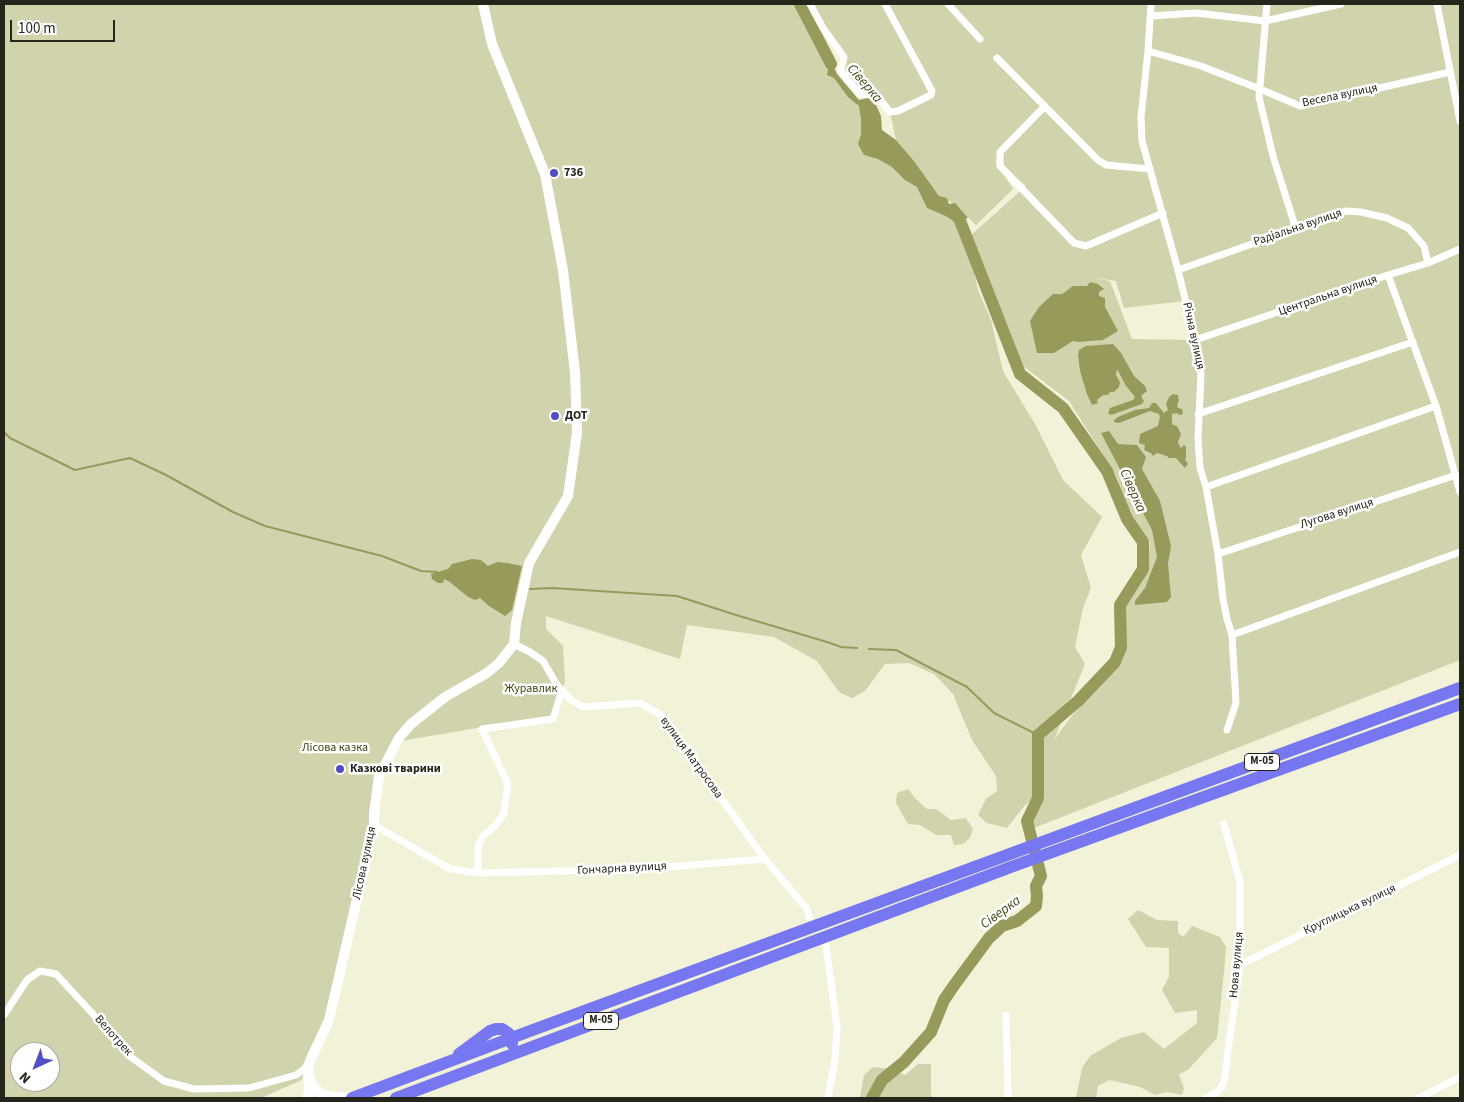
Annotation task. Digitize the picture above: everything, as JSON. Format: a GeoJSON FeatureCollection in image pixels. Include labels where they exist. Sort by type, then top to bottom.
{"type":"FeatureCollection","features":[{"type":"Feature","properties":{"kind":"highway","name":"М-05"},"geometry":{"type":"LineString","coordinates":[[396,1098],[807,944],[829,940],[1011,867],[1064,841],[1460,688]]}},
{"type":"Feature","properties":{"kind":"highway","name":"М-05"},"geometry":{"type":"LineString","coordinates":[[512,1038],[1005,856],[1064,841],[1460,704]]}},
{"type":"Feature","properties":{"kind":"highway"},"geometry":{"type":"LineString","coordinates":[[354,1098],[446,1063],[496,1028],[508,1032],[512,1038],[512,1043],[504,1054],[462,1074]]}},
{"type":"Feature","properties":{"kind":"street"},"geometry":{"type":"LineString","coordinates":[[483,4],[492,44],[545,174],[563,270],[575,372],[577,433],[568,496],[529,562],[516,623],[514,644]]}},
{"type":"Feature","properties":{"kind":"street"},"geometry":{"type":"LineString","coordinates":[[810,4],[823,28],[844,57],[841,71],[860,94],[875,93],[890,112],[932,95],[932,91],[885,4]]}},
{"type":"Feature","properties":{"kind":"street"},"geometry":{"type":"LineString","coordinates":[[948,4],[980,39]]}},
{"type":"Feature","properties":{"kind":"street","name":"Річна вулиця"},"geometry":{"type":"LineString","coordinates":[[1151,4],[1141,117],[1142,141],[1178,270],[1201,374],[1198,414],[1200,468],[1206,487],[1218,554],[1223,599],[1232,635],[1236,703],[1227,730]]}},
{"type":"Feature","properties":{"kind":"street"},"geometry":{"type":"LineString","coordinates":[[1266,4],[1259,97],[1273,156],[1296,229]]}},
{"type":"Feature","properties":{"kind":"street"},"geometry":{"type":"LineString","coordinates":[[1151,16],[1196,13],[1265,21],[1341,4]]}},
{"type":"Feature","properties":{"kind":"street"},"geometry":{"type":"LineString","coordinates":[[1437,4],[1460,121]]}},
{"type":"Feature","properties":{"kind":"street","name":"Весела вулиця"},"geometry":{"type":"LineString","coordinates":[[1148,51],[1201,66],[1300,106],[1450,72]]}},
{"type":"Feature","properties":{"kind":"street"},"geometry":{"type":"LineString","coordinates":[[997,58],[1098,160],[1106,165],[1150,169]]}},
{"type":"Feature","properties":{"kind":"street"},"geometry":{"type":"LineString","coordinates":[[1044,107],[1000,152],[1000,166],[1074,243],[1086,246],[1163,213]]}},
{"type":"Feature","properties":{"kind":"street","name":"Радіальна вулиця"},"geometry":{"type":"LineString","coordinates":[[1178,270],[1346,211],[1361,212],[1387,218],[1408,228],[1424,246],[1428,263]]}},
{"type":"Feature","properties":{"kind":"street","name":"Центральна вулиця"},"geometry":{"type":"LineString","coordinates":[[1195,340],[1428,263],[1460,249]]}},
{"type":"Feature","properties":{"kind":"street"},"geometry":{"type":"LineString","coordinates":[[1388,275],[1436,406],[1460,492]]}},
{"type":"Feature","properties":{"kind":"street"},"geometry":{"type":"LineString","coordinates":[[1198,414],[1413,342]]}},
{"type":"Feature","properties":{"kind":"street"},"geometry":{"type":"LineString","coordinates":[[1206,487],[1436,406]]}},
{"type":"Feature","properties":{"kind":"street","name":"Лугова вулиця"},"geometry":{"type":"LineString","coordinates":[[1218,554],[1456,475]]}},
{"type":"Feature","properties":{"kind":"street"},"geometry":{"type":"LineString","coordinates":[[1232,635],[1460,552]]}},
{"type":"Feature","properties":{"kind":"street","name":"вулиця Матросова"},"geometry":{"type":"LineString","coordinates":[[514,644],[543,661],[562,690],[571,700],[583,707],[640,703],[661,715],[765,859],[807,909],[808,918]]}},
{"type":"Feature","properties":{"kind":"street","name":"Лісова вулиця"},"geometry":{"type":"LineString","coordinates":[[308,1071],[329,1020],[374,825],[379,776],[399,738],[410,724],[445,697],[488,673],[499,663],[514,644]]}},
{"type":"Feature","properties":{"kind":"street"},"geometry":{"type":"LineString","coordinates":[[478,872],[478,847],[483,836],[495,826],[504,813],[508,784],[482,729],[553,719],[562,690]]}},
{"type":"Feature","properties":{"kind":"street","name":"Нова вулиця"},"geometry":{"type":"LineString","coordinates":[[1206,1098],[1216,1093],[1222,1087],[1225,1078],[1240,965],[1240,882],[1224,824]]}},
{"type":"Feature","properties":{"kind":"street","name":"Гончарна вулиця"},"geometry":{"type":"LineString","coordinates":[[374,825],[450,869],[478,872],[644,869],[765,859]]}},
{"type":"Feature","properties":{"kind":"street","name":"Круглицька вулиця"},"geometry":{"type":"LineString","coordinates":[[1240,965],[1460,855]]}},
{"type":"Feature","properties":{"kind":"street"},"geometry":{"type":"LineString","coordinates":[[828,1098],[835,1060],[837,1026],[829,940]]}},
{"type":"Feature","properties":{"kind":"street","name":"Велотрек"},"geometry":{"type":"LineString","coordinates":[[4,1015],[27,980],[40,971],[56,974],[128,1055],[164,1081],[194,1089],[249,1088],[308,1071]]}},
{"type":"Feature","properties":{"kind":"street"},"geometry":{"type":"LineString","coordinates":[[1006,1015],[1008,1098]]}},
{"type":"Feature","properties":{"kind":"street"},"geometry":{"type":"LineString","coordinates":[[308,1071],[315,1089],[333,1097],[354,1098]]}},
{"type":"Feature","properties":{"kind":"street"},"geometry":{"type":"LineString","coordinates":[[307,1098],[308,1071]]}},
{"type":"Feature","properties":{"kind":"street"},"geometry":{"type":"LineString","coordinates":[[1419,1098],[1460,1077]]}},
{"type":"Feature","properties":{"kind":"green space"},"geometry":{"type":"Polygon","coordinates":[[[4,4],[800,4],[828,56],[836,76],[854,96],[877,137],[928,191],[961,215],[978,290],[991,320],[1003,371],[1035,424],[1063,480],[1102,517],[1081,555],[1091,588],[1083,608],[1075,647],[1085,664],[1054,740],[1074,713],[1114,669],[1124,649],[1125,607],[1147,569],[1150,542],[1126,508],[1117,477],[1069,401],[1023,366],[971,235],[1026,186],[994,159],[1013,189],[976,225],[951,202],[939,196],[896,140],[890,112],[875,93],[860,94],[841,71],[844,57],[810,4],[1460,4],[1460,660],[1034,828],[1027,821],[1034,799],[1025,805],[1007,828],[987,823],[978,815],[986,799],[997,791],[996,776],[972,740],[953,694],[934,674],[909,663],[885,664],[865,691],[852,698],[839,692],[817,661],[774,637],[687,625],[680,659],[546,616],[546,629],[563,646],[565,682],[553,715],[401,741],[389,752],[325,1018],[306,1057],[302,1080],[261,1098],[4,1098],[4,4]],[[1090,277],[1110,281],[1132,339],[1195,340],[1185,301],[1124,308],[1116,281],[1090,277]]]}},
{"type":"Feature","properties":{"kind":"green space"},"geometry":{"type":"Polygon","coordinates":[[[908,789],[927,809],[936,809],[951,820],[966,818],[973,829],[970,838],[963,844],[954,845],[951,835],[936,835],[920,825],[908,824],[896,803],[897,793],[908,789]]]}},
{"type":"Feature","properties":{"kind":"green space"},"geometry":{"type":"Polygon","coordinates":[[[1138,910],[1157,920],[1178,921],[1178,933],[1183,937],[1192,926],[1220,937],[1226,947],[1217,1038],[1188,1070],[1179,1074],[1184,1089],[1182,1095],[1167,1092],[1155,1095],[1140,1087],[1109,1080],[1098,1086],[1096,1098],[1076,1098],[1082,1068],[1090,1056],[1121,1038],[1144,1032],[1164,1049],[1197,1023],[1197,1010],[1175,1013],[1162,990],[1169,977],[1169,948],[1146,947],[1128,919],[1138,910]]]}},
{"type":"Feature","properties":{"kind":"green space"},"geometry":{"type":"Polygon","coordinates":[[[918,1064],[931,1064],[932,1098],[860,1098],[864,1075],[873,1067],[889,1069],[905,1075],[918,1064]]]}},
{"type":"Feature","properties":{"kind":"water"},"geometry":{"type":"Polygon","coordinates":[[[823,48],[831,54],[837,74],[859,100],[868,98],[876,105],[881,116],[882,130],[896,140],[939,196],[947,198],[949,204],[955,203],[968,218],[957,221],[927,208],[917,187],[905,180],[892,167],[878,159],[864,155],[858,144],[861,135],[859,106],[848,97],[834,78],[827,75],[829,64],[823,48]]]}},
{"type":"Feature","properties":{"kind":"water"},"geometry":{"type":"Polygon","coordinates":[[[1090,282],[1098,284],[1104,289],[1099,292],[1099,296],[1105,298],[1105,307],[1118,331],[1103,340],[1073,341],[1054,353],[1037,353],[1030,321],[1039,307],[1053,294],[1062,294],[1073,286],[1087,286],[1090,282]]]}},
{"type":"Feature","properties":{"kind":"water"},"geometry":{"type":"Polygon","coordinates":[[[1113,344],[1121,353],[1134,376],[1145,386],[1147,391],[1141,396],[1144,401],[1142,404],[1111,415],[1108,413],[1110,408],[1133,400],[1135,397],[1126,386],[1117,369],[1116,375],[1120,382],[1119,387],[1108,395],[1103,395],[1097,400],[1098,403],[1092,405],[1080,371],[1078,355],[1079,350],[1086,346],[1113,344]]]}},
{"type":"Feature","properties":{"kind":"water"},"geometry":{"type":"Polygon","coordinates":[[[1173,394],[1178,395],[1179,401],[1177,405],[1178,408],[1182,409],[1183,414],[1172,414],[1172,422],[1173,425],[1177,426],[1181,434],[1178,442],[1179,445],[1181,448],[1184,445],[1186,447],[1185,460],[1188,464],[1185,468],[1176,458],[1169,458],[1157,453],[1153,456],[1144,450],[1145,445],[1139,443],[1140,434],[1158,426],[1159,414],[1150,411],[1119,423],[1114,422],[1118,417],[1135,410],[1149,408],[1152,403],[1156,403],[1164,413],[1168,410],[1166,404],[1169,397],[1173,394]]]}},
{"type":"Feature","properties":{"kind":"water"},"geometry":{"type":"Polygon","coordinates":[[[1109,431],[1118,444],[1137,445],[1146,457],[1142,469],[1160,501],[1171,546],[1168,564],[1171,597],[1167,602],[1135,605],[1135,601],[1145,588],[1157,557],[1152,530],[1101,433],[1109,431]]]}},
{"type":"Feature","properties":{"kind":"water"},"geometry":{"type":"Polygon","coordinates":[[[472,559],[481,560],[488,566],[497,562],[522,566],[512,610],[505,616],[480,598],[475,600],[468,597],[450,582],[444,579],[443,583],[438,583],[432,579],[431,574],[448,569],[452,564],[472,559]]]}},
{"type":"Feature","properties":{"kind":"waterway","name":"Сіверка"},"geometry":{"type":"LineString","coordinates":[[800,4],[831,64]]}},
{"type":"Feature","properties":{"kind":"waterway","name":"Сіверка"},"geometry":{"type":"LineString","coordinates":[[872,1098],[882,1080],[904,1062],[931,1032],[944,1000],[989,938],[1002,926],[1017,921],[1036,906],[1036,886],[1041,876],[1027,821],[1038,798],[1038,735],[1078,701],[1115,662],[1121,647],[1120,605],[1143,569],[1143,542],[1127,519],[1107,471],[1063,408],[1020,374],[959,218],[948,210]]}},
{"type":"Feature","properties":{"kind":"waterway"},"geometry":{"type":"LineString","coordinates":[[4,432],[10,438],[75,470],[130,458],[166,475],[233,512],[265,526],[382,556],[421,571],[437,572]]}},
{"type":"Feature","properties":{"kind":"waterway"},"geometry":{"type":"LineString","coordinates":[[530,589],[552,588],[677,596],[841,647],[857,648]]}},
{"type":"Feature","properties":{"kind":"waterway"},"geometry":{"type":"LineString","coordinates":[[869,649],[896,650],[967,687],[994,713],[1038,735]]}},
{"type":"Feature","properties":{"kind":"place","name":"736"},"geometry":{"type":"Point","coordinates":[554,173]}},
{"type":"Feature","properties":{"kind":"place","name":"ДОТ"},"geometry":{"type":"Point","coordinates":[555,416]}},
{"type":"Feature","properties":{"kind":"place","name":"Казкові тварини"},"geometry":{"type":"Point","coordinates":[340,769]}},
{"type":"Feature","properties":{"kind":"park label","name":"Журавлик"},"geometry":{"type":"Point","coordinates":[531,689]}},
{"type":"Feature","properties":{"kind":"park label","name":"Лісова казка"},"geometry":{"type":"Point","coordinates":[335,748]}}]}
